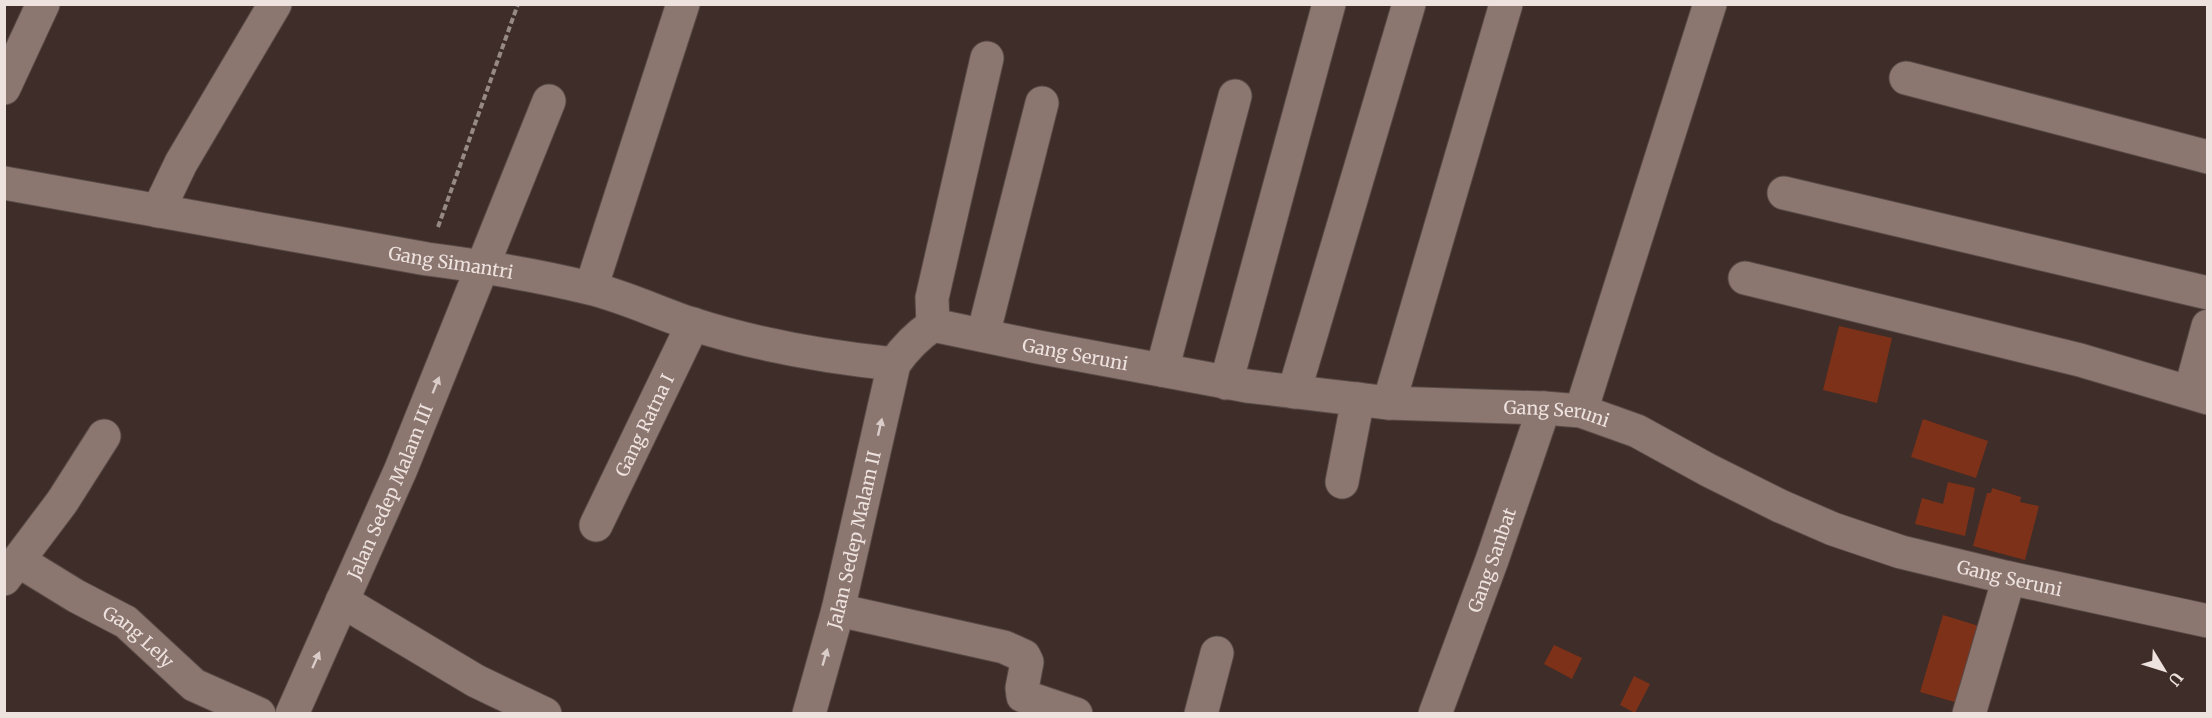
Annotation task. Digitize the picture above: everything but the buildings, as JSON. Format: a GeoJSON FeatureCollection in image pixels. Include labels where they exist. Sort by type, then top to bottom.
{"type":"FeatureCollection","features":[{"type":"Feature","properties":{"kind":"street"},"geometry":{"type":"LineString","coordinates":[[4,88],[43,4]]}},
{"type":"Feature","properties":{"kind":"street"},"geometry":{"type":"LineString","coordinates":[[158,212],[181,163],[274,4]]}},
{"type":"Feature","properties":{"kind":"street"},"geometry":{"type":"LineString","coordinates":[[591,288],[683,4]]}},
{"type":"Feature","properties":{"kind":"street"},"geometry":{"type":"LineString","coordinates":[[1226,382],[1329,4]]}},
{"type":"Feature","properties":{"kind":"street"},"geometry":{"type":"LineString","coordinates":[[1294,392],[1409,4]]}},
{"type":"Feature","properties":{"kind":"street"},"geometry":{"type":"LineString","coordinates":[[1389,403],[1506,4]]}},
{"type":"Feature","properties":{"kind":"street"},"geometry":{"type":"LineString","coordinates":[[1581,411],[1710,4]]}},
{"type":"Feature","properties":{"kind":"street"},"geometry":{"type":"LineString","coordinates":[[894,364],[905,348],[933,325],[932,298],[987,58]]}},
{"type":"Feature","properties":{"kind":"street"},"geometry":{"type":"LineString","coordinates":[[1906,78],[2208,157]]}},
{"type":"Feature","properties":{"kind":"street"},"geometry":{"type":"LineString","coordinates":[[1162,370],[1235,96]]}},
{"type":"Feature","properties":{"kind":"street","name":"Jalan Sedep Malam III"},"geometry":{"type":"LineString","coordinates":[[292,714],[401,469],[549,102]]}},
{"type":"Feature","properties":{"kind":"street"},"geometry":{"type":"LineString","coordinates":[[983,335],[1042,103]]}},
{"type":"Feature","properties":{"kind":"street","name":"Gang Simantri"},"geometry":{"type":"LineString","coordinates":[[4,183],[591,288],[693,324],[764,344],[894,364]]}},
{"type":"Feature","properties":{"kind":"street"},"geometry":{"type":"LineString","coordinates":[[1784,193],[2208,293]]}},
{"type":"Feature","properties":{"kind":"street"},"geometry":{"type":"LineString","coordinates":[[1745,278],[2080,360],[2199,395],[2208,326]]}},
{"type":"Feature","properties":{"kind":"street","name":"Gang Ratna I"},"geometry":{"type":"LineString","coordinates":[[596,525],[693,324]]}},
{"type":"Feature","properties":{"kind":"street","name":"Gang Seruni"},"geometry":{"type":"LineString","coordinates":[[933,325],[1226,382],[1294,392],[1389,403],[1581,411],[1637,431],[1780,506],[1901,552],[2208,621]]}},
{"type":"Feature","properties":{"kind":"street","name":"Jalan Sedep Malam II"},"geometry":{"type":"LineString","coordinates":[[808,714],[838,610],[894,364]]}},
{"type":"Feature","properties":{"kind":"street"},"geometry":{"type":"LineString","coordinates":[[1342,482],[1358,399]]}},
{"type":"Feature","properties":{"kind":"street","name":"Gang Sanbat"},"geometry":{"type":"LineString","coordinates":[[1436,714],[1545,408]]}},
{"type":"Feature","properties":{"kind":"street"},"geometry":{"type":"LineString","coordinates":[[12,570],[62,502],[104,436]]}},
{"type":"Feature","properties":{"kind":"street","name":"Gang Lely"},"geometry":{"type":"LineString","coordinates":[[12,570],[76,596],[126,622],[194,685],[258,714]]}},
{"type":"Feature","properties":{"kind":"street"},"geometry":{"type":"LineString","coordinates":[[1968,714],[2009,578]]}},
{"type":"Feature","properties":{"kind":"street"},"geometry":{"type":"LineString","coordinates":[[342,601],[476,681],[546,714]]}},
{"type":"Feature","properties":{"kind":"street"},"geometry":{"type":"LineString","coordinates":[[838,610],[1004,647],[1021,654],[1027,662],[1022,688],[1023,696],[1076,714]]}},
{"type":"Feature","properties":{"kind":"street"},"geometry":{"type":"LineString","coordinates":[[1201,714],[1217,654]]}},
{"type":"Feature","properties":{"kind":"path"},"geometry":{"type":"LineString","coordinates":[[427,258],[518,4]]}}]}
